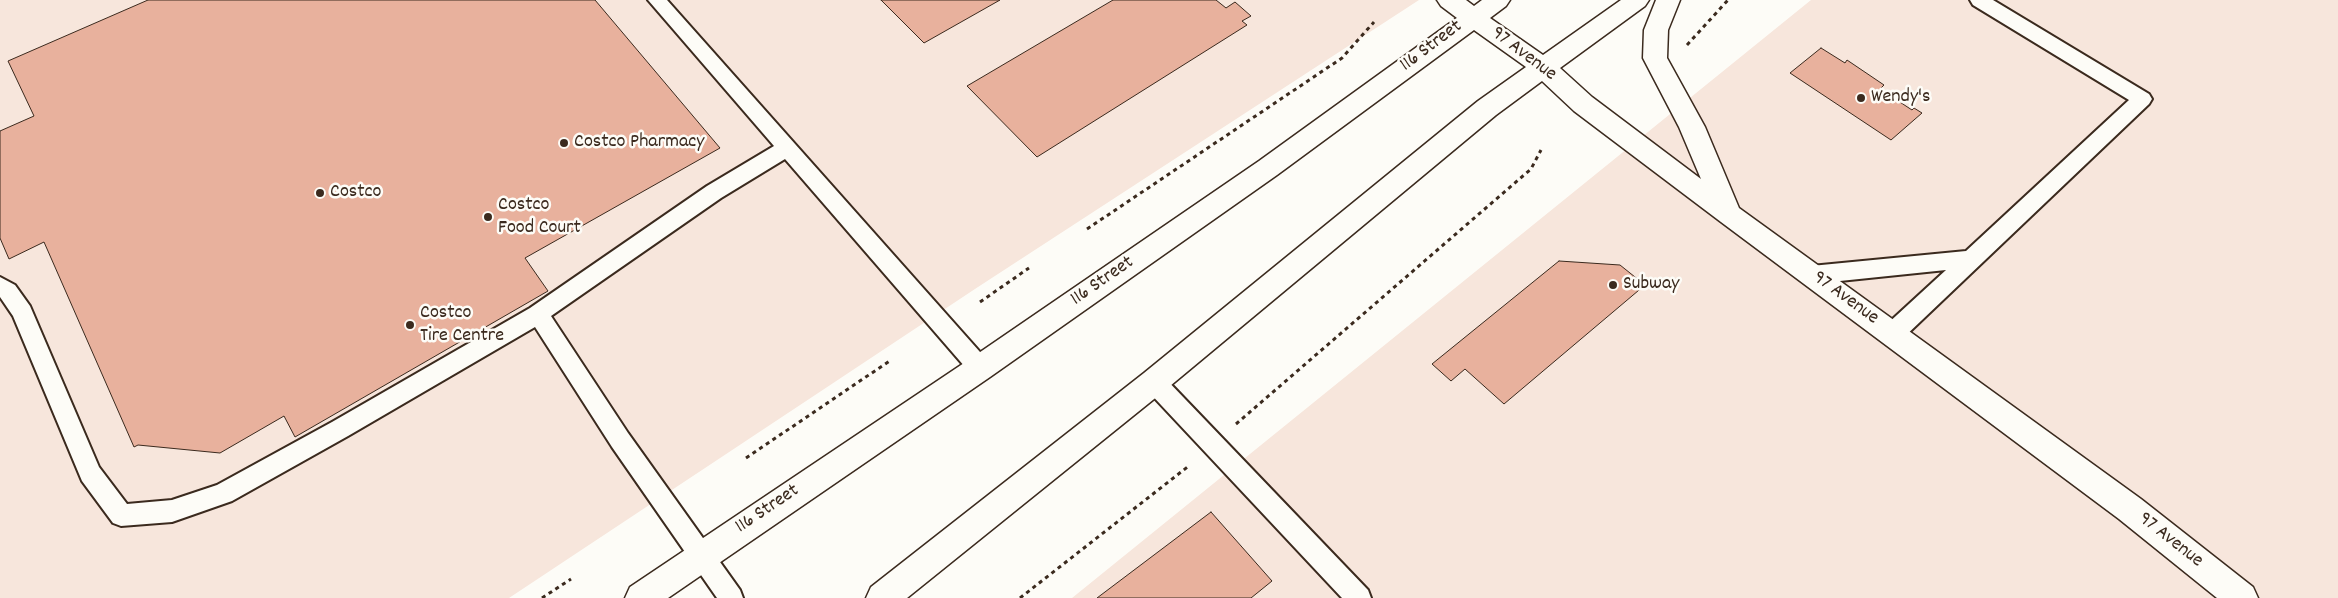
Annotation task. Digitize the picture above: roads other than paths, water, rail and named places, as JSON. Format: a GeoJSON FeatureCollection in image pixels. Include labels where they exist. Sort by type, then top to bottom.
{"type":"FeatureCollection","features":[{"type":"Feature","properties":{"kind":"main road","name":"97 Avenue"},"geometry":{"type":"LineString","coordinates":[[1449,0],[1544,68],[1583,104],[1730,215],[2130,509],[2242,598]]}},
{"type":"Feature","properties":{"kind":"main road","name":"116 Street"},"geometry":{"type":"LineString","coordinates":[[641,598],[700,556],[980,368],[1268,168],[1472,17],[1498,0]]}},
{"type":"Feature","properties":{"kind":"main road"},"geometry":{"type":"LineString","coordinates":[[882,598],[1154,382],[1487,108],[1637,0]]}},
{"type":"Feature","properties":{"kind":"main road"},"geometry":{"type":"LineString","coordinates":[[1668,0],[1656,30],[1655,58],[1692,128],[1730,215]]}},
{"type":"Feature","properties":{"kind":"lane"},"geometry":{"type":"LineString","coordinates":[[657,0],[980,368]]}},
{"type":"Feature","properties":{"kind":"lane"},"geometry":{"type":"LineString","coordinates":[[1893,333],[2142,99],[1979,0]]}},
{"type":"Feature","properties":{"kind":"lane"},"geometry":{"type":"LineString","coordinates":[[0,286],[8,291],[22,312],[90,474],[121,515],[172,511],[224,493],[340,429],[538,314],[714,192],[788,147]]}},
{"type":"Feature","properties":{"kind":"lane"},"geometry":{"type":"LineString","coordinates":[[1811,275],[1972,259]]}},
{"type":"Feature","properties":{"kind":"lane"},"geometry":{"type":"LineString","coordinates":[[538,314],[620,440],[731,598]]}},
{"type":"Feature","properties":{"kind":"lane"},"geometry":{"type":"LineString","coordinates":[[1154,382],[1359,598]]}},
{"type":"Feature","properties":{"kind":"place","name":"Wendy's"},"geometry":{"type":"Point","coordinates":[1861,98]}},
{"type":"Feature","properties":{"kind":"place","name":"Costco Pharmacy"},"geometry":{"type":"Point","coordinates":[564,143]}},
{"type":"Feature","properties":{"kind":"place","name":"Costco"},"geometry":{"type":"Point","coordinates":[320,193]}},
{"type":"Feature","properties":{"kind":"place","name":"Costco Food Court"},"geometry":{"type":"Point","coordinates":[488,217]}},
{"type":"Feature","properties":{"kind":"place","name":"Subway"},"geometry":{"type":"Point","coordinates":[1613,285]}},
{"type":"Feature","properties":{"kind":"place","name":"Costco Tire Centre"},"geometry":{"type":"Point","coordinates":[410,325]}}]}
